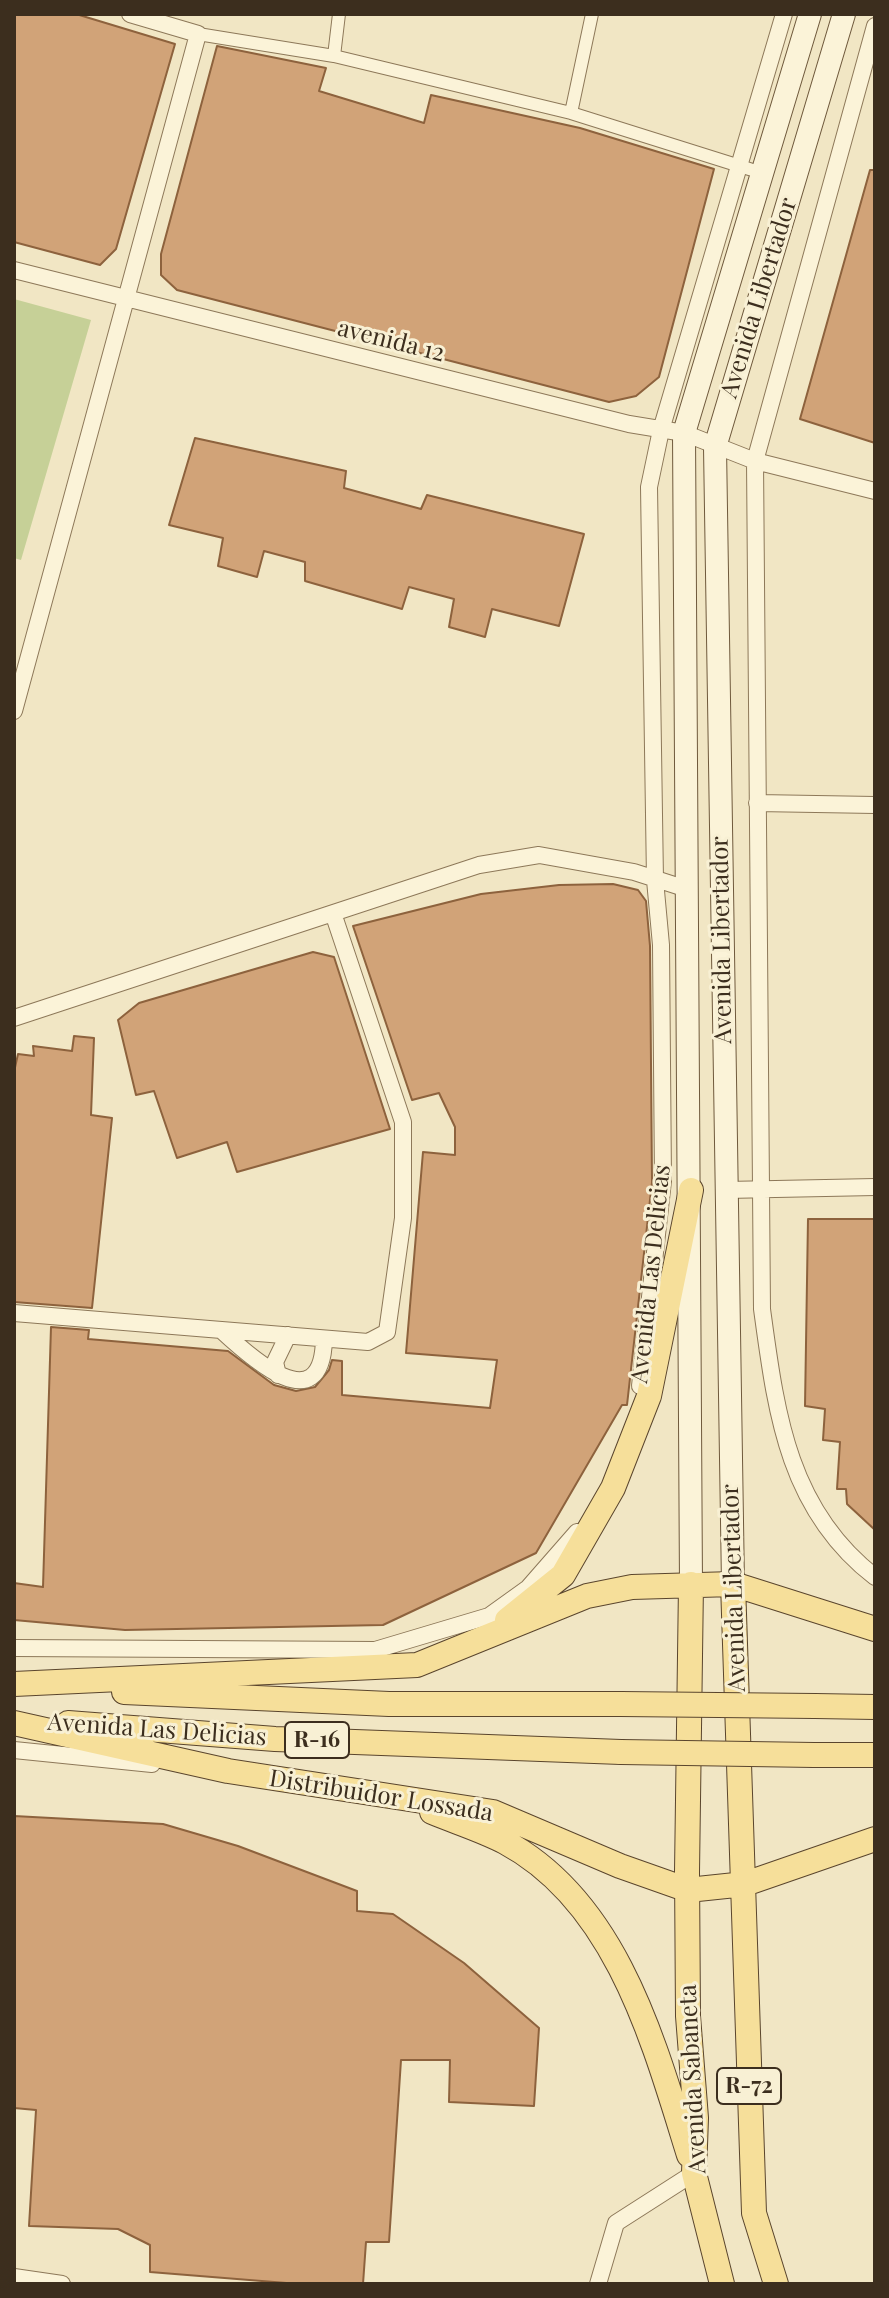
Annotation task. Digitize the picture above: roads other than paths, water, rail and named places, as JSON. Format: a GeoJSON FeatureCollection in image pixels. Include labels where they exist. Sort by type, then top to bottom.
{"type":"FeatureCollection","features":[{"type":"Feature","properties":{"kind":"main road","name":"Avenida Libertador"},"geometry":{"type":"LineString","coordinates":[[687,1881],[691,1190],[684,433],[810,14]]}},
{"type":"Feature","properties":{"kind":"main road","name":"Avenida Libertador"},"geometry":{"type":"LineString","coordinates":[[745,1884],[733,1584],[715,447],[844,14]]}},
{"type":"Feature","properties":{"kind":"main road"},"geometry":{"type":"LineString","coordinates":[[494,1630],[563,1575],[613,1488],[649,1396],[691,1190]]}},
{"type":"Feature","properties":{"kind":"main road"},"geometry":{"type":"LineString","coordinates":[[14,1685],[417,1665],[494,1630],[587,1596],[632,1587],[733,1584],[875,1629]]}},
{"type":"Feature","properties":{"kind":"main road","name":"Avenida Las Delicias"},"geometry":{"type":"LineString","coordinates":[[14,1685],[389,1704],[875,1707]]}},
{"type":"Feature","properties":{"kind":"main road","name":"Distribuidor Lossada"},"geometry":{"type":"LineString","coordinates":[[14,1721],[228,1771],[493,1812],[620,1866],[687,1881],[745,1884],[875,1839]]}},
{"type":"Feature","properties":{"kind":"main road","name":"Avenida Las Delicias"},"geometry":{"type":"LineString","coordinates":[[14,1721],[275,1739],[621,1752],[875,1755]]}},
{"type":"Feature","properties":{"kind":"main road"},"geometry":{"type":"LineString","coordinates":[[389,1795],[506,1842],[563,1886],[611,1951],[655,2043],[694,2173]]}},
{"type":"Feature","properties":{"kind":"main road","name":"Avenida Sabaneta"},"geometry":{"type":"LineString","coordinates":[[687,1881],[688,2016],[696,2118],[694,2173],[722,2284]]}},
{"type":"Feature","properties":{"kind":"main road","name":"R-72"},"geometry":{"type":"LineString","coordinates":[[745,1884],[754,2213],[776,2284]]}},
{"type":"Feature","properties":{"kind":"street"},"geometry":{"type":"LineString","coordinates":[[130,14],[198,34],[334,56],[571,113],[762,173]]}},
{"type":"Feature","properties":{"kind":"street"},"geometry":{"type":"LineString","coordinates":[[334,56],[339,14]]}},
{"type":"Feature","properties":{"kind":"street"},"geometry":{"type":"LineString","coordinates":[[571,113],[592,14]]}},
{"type":"Feature","properties":{"kind":"street","name":"Avenida Las Delicias"},"geometry":{"type":"LineString","coordinates":[[14,1648],[375,1650],[489,1616],[528,1588],[573,1539],[611,1468],[639,1393],[663,1181],[661,945],[655,880],[649,487],[661,430],[784,14]]}},
{"type":"Feature","properties":{"kind":"street"},"geometry":{"type":"LineString","coordinates":[[875,26],[755,461],[762,1309],[773,1392],[790,1464],[822,1520],[857,1563],[875,1577]]}},
{"type":"Feature","properties":{"kind":"street"},"geometry":{"type":"LineString","coordinates":[[14,711],[198,34]]}},
{"type":"Feature","properties":{"kind":"street","name":"avenida 12"},"geometry":{"type":"LineString","coordinates":[[14,270],[661,430],[684,433],[755,461],[875,491]]}},
{"type":"Feature","properties":{"kind":"street"},"geometry":{"type":"LineString","coordinates":[[757,803],[875,805]]}},
{"type":"Feature","properties":{"kind":"street"},"geometry":{"type":"LineString","coordinates":[[14,1018],[479,865],[539,855],[634,872],[687,889]]}},
{"type":"Feature","properties":{"kind":"street"},"geometry":{"type":"LineString","coordinates":[[14,1313],[368,1342],[387,1332],[403,1218],[403,1122],[333,913]]}},
{"type":"Feature","properties":{"kind":"street"},"geometry":{"type":"LineString","coordinates":[[726,1190],[875,1187]]}},
{"type":"Feature","properties":{"kind":"street"},"geometry":{"type":"LineString","coordinates":[[221,1330],[255,1362],[278,1375],[297,1380],[313,1376],[323,1364],[324,1339]]}},
{"type":"Feature","properties":{"kind":"street"},"geometry":{"type":"LineString","coordinates":[[278,1375],[275,1362],[280,1346],[288,1335]]}},
{"type":"Feature","properties":{"kind":"street","name":"Avenida Las Delicias"},"geometry":{"type":"LineString","coordinates":[[14,1750],[228,1771]]}},
{"type":"Feature","properties":{"kind":"street"},"geometry":{"type":"LineString","coordinates":[[598,2284],[616,2223],[694,2173]]}},
{"type":"Feature","properties":{"kind":"street"},"geometry":{"type":"LineString","coordinates":[[14,2277],[62,2284]]}}]}
